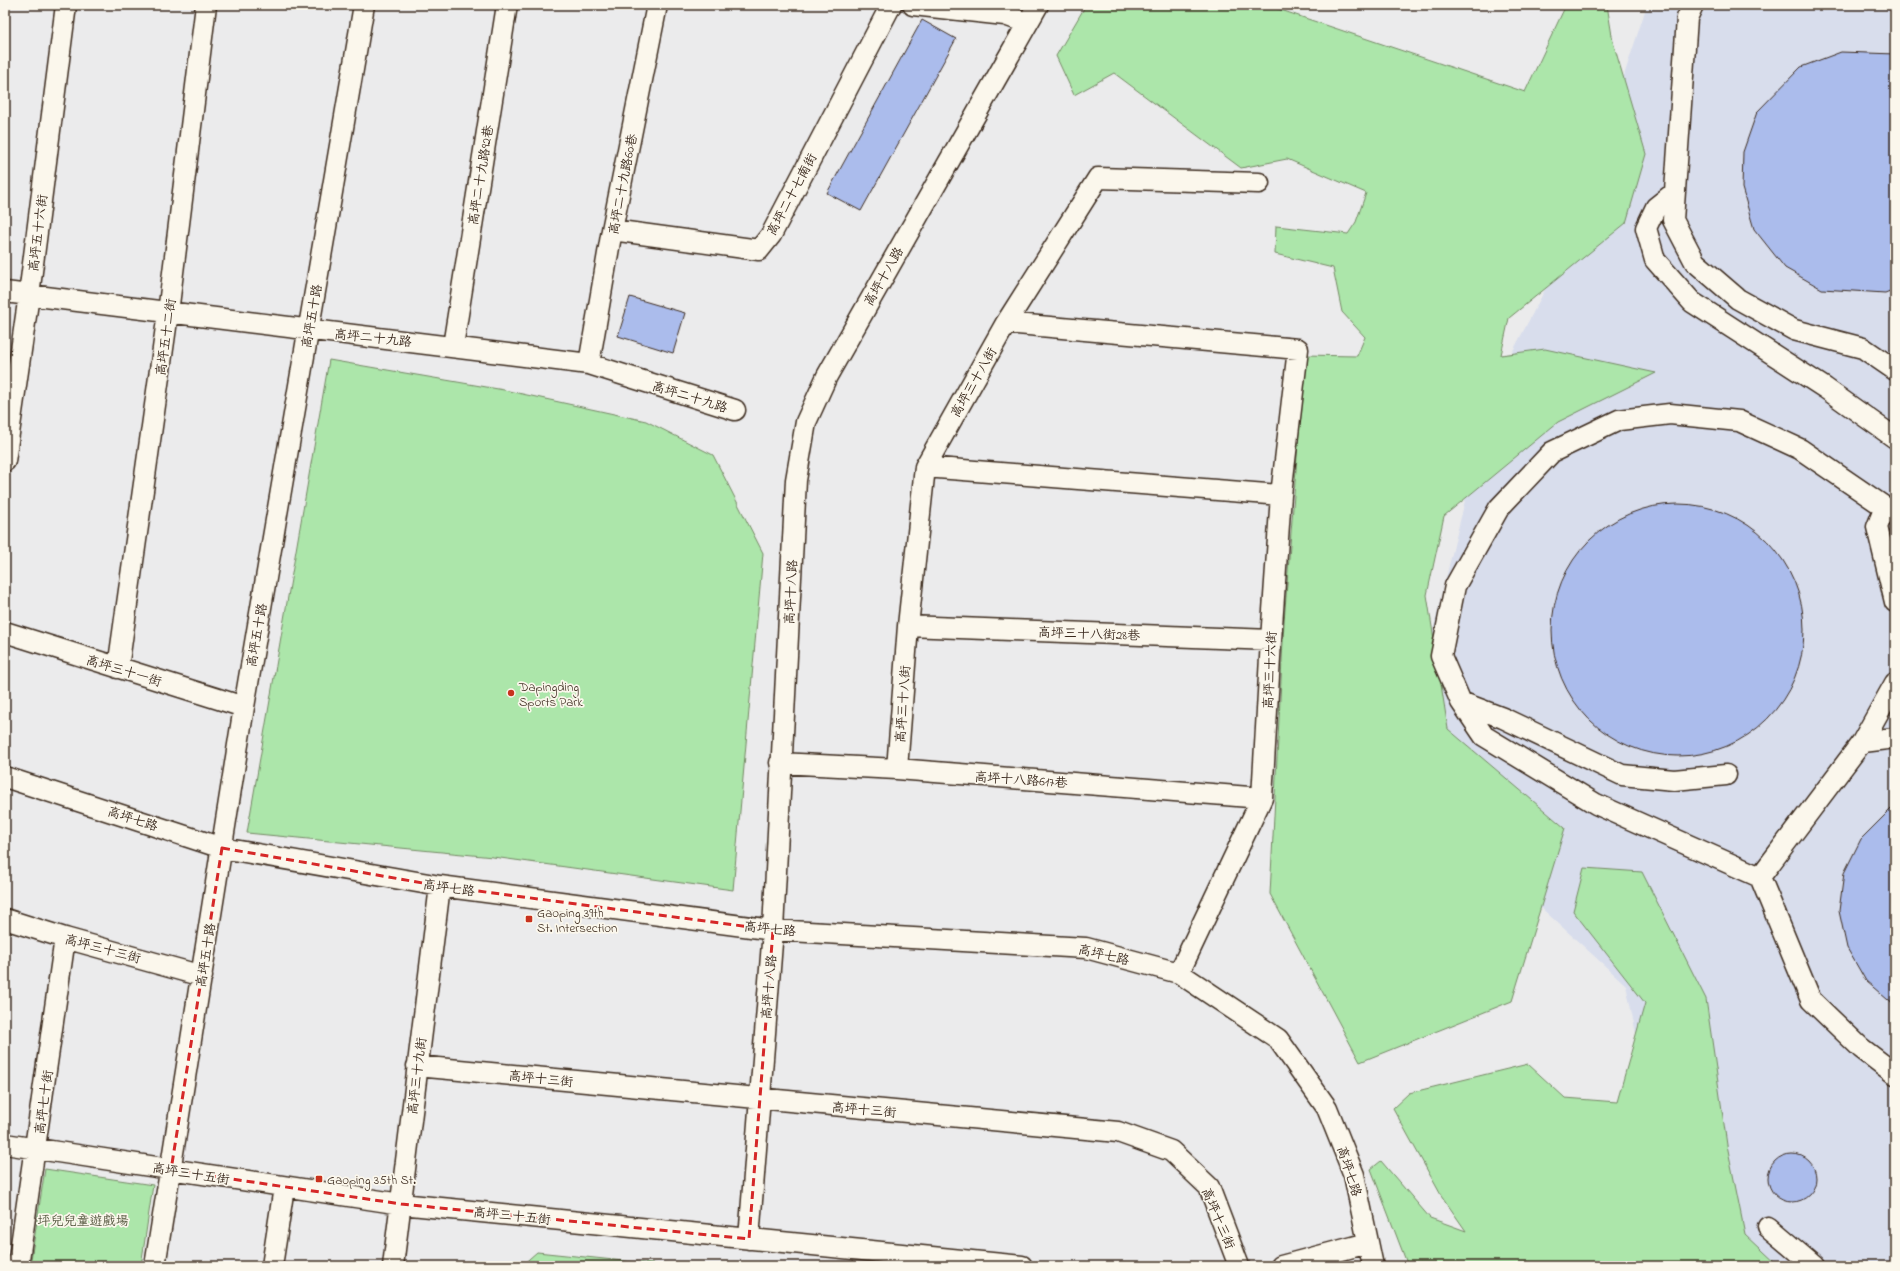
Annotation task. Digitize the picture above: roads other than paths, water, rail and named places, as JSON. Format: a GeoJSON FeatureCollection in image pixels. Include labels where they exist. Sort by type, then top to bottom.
{"type":"FeatureCollection","features":[{"type":"Feature","properties":{"kind":"street","name":"高坪五十六街"},"geometry":{"type":"LineString","coordinates":[[5,461],[29,296],[66,5]]}},
{"type":"Feature","properties":{"kind":"street","name":"高坪五十二街"},"geometry":{"type":"LineString","coordinates":[[118,668],[168,313],[206,5]]}},
{"type":"Feature","properties":{"kind":"street","name":"高坪五十路"},"geometry":{"type":"LineString","coordinates":[[155,1266],[244,707],[364,5]]}},
{"type":"Feature","properties":{"kind":"street","name":"高坪二十九路92巷"},"geometry":{"type":"LineString","coordinates":[[452,346],[507,5]]}},
{"type":"Feature","properties":{"kind":"street","name":"高坪二十九路60巷"},"geometry":{"type":"LineString","coordinates":[[588,364],[612,230],[657,5]]}},
{"type":"Feature","properties":{"kind":"street","name":"高坪二十七南街"},"geometry":{"type":"LineString","coordinates":[[612,230],[759,250],[771,235],[891,5]]}},
{"type":"Feature","properties":{"kind":"street"},"geometry":{"type":"LineString","coordinates":[[913,5],[1005,15],[1027,23]]}},
{"type":"Feature","properties":{"kind":"street","name":"高坪十八路"},"geometry":{"type":"LineString","coordinates":[[749,1239],[773,930],[780,763],[796,480],[806,422],[827,376],[1038,5]]}},
{"type":"Feature","properties":{"kind":"street"},"geometry":{"type":"LineString","coordinates":[[1693,5],[1687,18],[1673,220],[1695,262],[1738,299],[1794,330],[1863,348],[1895,370]]}},
{"type":"Feature","properties":{"kind":"street","name":"高坪三十八街"},"geometry":{"type":"LineString","coordinates":[[897,769],[908,626],[925,466],[1006,323],[1098,178],[1259,183]]}},
{"type":"Feature","properties":{"kind":"street"},"geometry":{"type":"LineString","coordinates":[[1675,192],[1656,207],[1646,228],[1655,260],[1692,302],[1825,388],[1895,438]]}},
{"type":"Feature","properties":{"kind":"street","name":"高坪二十九路"},"geometry":{"type":"LineString","coordinates":[[5,292],[588,364],[735,410]]}},
{"type":"Feature","properties":{"kind":"street","name":"高坪三十六街"},"geometry":{"type":"LineString","coordinates":[[1006,323],[1298,350],[1281,495],[1262,798],[1179,973]]}},
{"type":"Feature","properties":{"kind":"street"},"geometry":{"type":"LineString","coordinates":[[1895,602],[1877,527],[1890,511],[1800,449],[1739,421],[1670,414],[1619,420],[1552,452],[1499,508],[1455,586],[1441,656],[1461,702],[1484,736],[1596,804],[1760,877],[1811,1000],[1861,1048],[1895,1074]]}},
{"type":"Feature","properties":{"kind":"street"},"geometry":{"type":"LineString","coordinates":[[925,466],[1281,495]]}},
{"type":"Feature","properties":{"kind":"street","name":"高坪三十八街28巷"},"geometry":{"type":"LineString","coordinates":[[908,626],[1271,640]]}},
{"type":"Feature","properties":{"kind":"street","name":"高坪三十一街"},"geometry":{"type":"LineString","coordinates":[[5,632],[244,707]]}},
{"type":"Feature","properties":{"kind":"street"},"geometry":{"type":"LineString","coordinates":[[1760,877],[1862,742],[1895,683]]}},
{"type":"Feature","properties":{"kind":"street"},"geometry":{"type":"LineString","coordinates":[[1461,702],[1503,718],[1622,775],[1674,780],[1726,775]]}},
{"type":"Feature","properties":{"kind":"street"},"geometry":{"type":"LineString","coordinates":[[1862,742],[1895,738]]}},
{"type":"Feature","properties":{"kind":"street","name":"高坪十八路617巷"},"geometry":{"type":"LineString","coordinates":[[780,763],[897,769],[1262,798]]}},
{"type":"Feature","properties":{"kind":"street","name":"高坪七路"},"geometry":{"type":"LineString","coordinates":[[5,777],[222,848],[440,886],[773,930],[1086,948],[1179,973],[1278,1038],[1327,1108],[1354,1175],[1373,1266]]}},
{"type":"Feature","properties":{"kind":"street","name":"高坪三十九街"},"geometry":{"type":"LineString","coordinates":[[393,1266],[440,886]]}},
{"type":"Feature","properties":{"kind":"street","name":"高坪三十三街"},"geometry":{"type":"LineString","coordinates":[[5,919],[65,938],[202,976]]}},
{"type":"Feature","properties":{"kind":"street","name":"高坪七十街"},"geometry":{"type":"LineString","coordinates":[[18,1266],[36,1150],[65,938]]}},
{"type":"Feature","properties":{"kind":"street","name":"高坪十三街"},"geometry":{"type":"LineString","coordinates":[[418,1066],[759,1100],[1118,1132],[1172,1152],[1209,1187],[1239,1266]]}},
{"type":"Feature","properties":{"kind":"street","name":"高坪三十五街"},"geometry":{"type":"LineString","coordinates":[[5,1144],[36,1150],[401,1204],[1022,1266]]}},
{"type":"Feature","properties":{"kind":"street"},"geometry":{"type":"LineString","coordinates":[[272,1266],[284,1187]]}},
{"type":"Feature","properties":{"kind":"street"},"geometry":{"type":"LineString","coordinates":[[1768,1227],[1814,1266]]}},
{"type":"Feature","properties":{"kind":"street"},"geometry":{"type":"LineString","coordinates":[[1281,1266],[1368,1244]]}},
{"type":"Feature","properties":{"kind":"place","name":"Dapingding Sports Park"},"geometry":{"type":"Point","coordinates":[511,693]}},
{"type":"Feature","properties":{"kind":"place","name":"Gaoping 39th St. Intersection"},"geometry":{"type":"Point","coordinates":[529,919]}},
{"type":"Feature","properties":{"kind":"place","name":"Gaoping 35th St."},"geometry":{"type":"Point","coordinates":[319,1179]}},
{"type":"Feature","properties":{"kind":"park label","name":"坪兒兒童遊戲場"},"geometry":{"type":"Point","coordinates":[83,1220]}}]}
